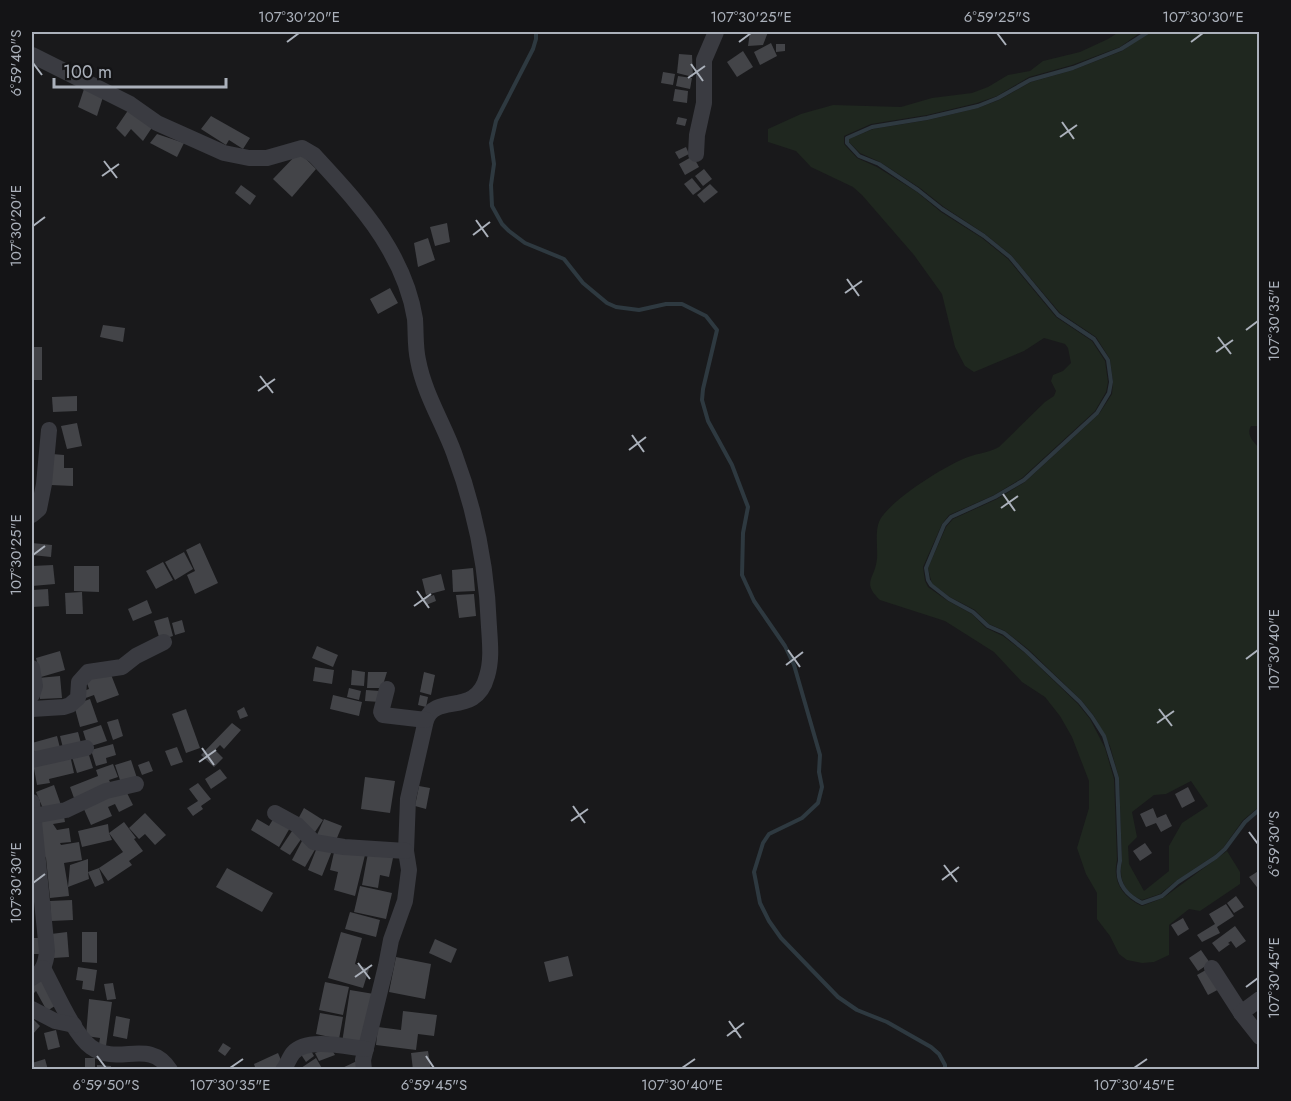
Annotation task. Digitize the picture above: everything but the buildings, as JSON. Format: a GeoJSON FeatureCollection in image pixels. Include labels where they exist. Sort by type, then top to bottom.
{"type":"FeatureCollection","features":[{"type":"Feature","properties":{"kind":"street"},"geometry":{"type":"LineString","coordinates":[[696,154],[697,135],[704,103],[704,60],[716,32]]}},
{"type":"Feature","properties":{"kind":"street"},"geometry":{"type":"LineString","coordinates":[[32,55],[130,104],[157,123],[224,153],[249,158],[267,158],[297,148],[307,150],[350,195],[388,246],[406,283],[414,315],[418,359],[426,387],[455,455],[477,531],[488,593],[491,660],[484,686],[473,699],[444,705],[428,714],[426,720],[408,799],[406,851],[409,870],[405,901],[391,940],[363,1060],[364,1070]]}},
{"type":"Feature","properties":{"kind":"street"},"geometry":{"type":"LineString","coordinates":[[32,515],[39,509],[44,484],[49,430]]}},
{"type":"Feature","properties":{"kind":"street"},"geometry":{"type":"LineString","coordinates":[[32,709],[70,705],[78,698],[79,682],[88,672],[122,667],[136,656],[164,642]]}},
{"type":"Feature","properties":{"kind":"street"},"geometry":{"type":"LineString","coordinates":[[32,668],[35,686],[32,695]]}},
{"type":"Feature","properties":{"kind":"street"},"geometry":{"type":"LineString","coordinates":[[387,689],[381,712],[383,715],[426,720]]}},
{"type":"Feature","properties":{"kind":"street"},"geometry":{"type":"LineString","coordinates":[[32,760],[86,748]]}},
{"type":"Feature","properties":{"kind":"street"},"geometry":{"type":"LineString","coordinates":[[136,784],[106,791],[66,810],[32,809],[47,951],[46,962],[37,973],[83,1040],[91,1047],[105,1054],[123,1056],[148,1052],[158,1057],[170,1070]]}},
{"type":"Feature","properties":{"kind":"street"},"geometry":{"type":"LineString","coordinates":[[275,813],[297,825],[314,842],[344,847],[406,851]]}},
{"type":"Feature","properties":{"kind":"street"},"geometry":{"type":"LineString","coordinates":[[1212,968],[1241,1013],[1260,1037]]}},
{"type":"Feature","properties":{"kind":"street"},"geometry":{"type":"LineString","coordinates":[[1241,1013],[1260,999]]}},
{"type":"Feature","properties":{"kind":"street"},"geometry":{"type":"LineString","coordinates":[[32,1009],[55,1021],[74,1025]]}},
{"type":"Feature","properties":{"kind":"street"},"geometry":{"type":"LineString","coordinates":[[283,1070],[293,1053],[312,1044],[366,1049]]}},
{"type":"Feature","properties":{"kind":"shaded area"},"geometry":{"type":"Polygon","coordinates":[[[1119,32],[1141,32],[1120,47],[1072,65],[1029,77],[997,96],[977,103],[927,115],[871,124],[844,136],[844,144],[857,158],[877,167],[917,192],[941,212],[982,238],[1008,259],[1056,317],[1092,341],[1105,361],[1108,382],[1106,392],[1095,411],[1022,478],[994,495],[949,515],[942,524],[923,567],[928,587],[972,614],[986,628],[1003,636],[1025,653],[1078,704],[1090,719],[1105,748],[1114,779],[1116,875],[1120,888],[1129,898],[1142,906],[1163,898],[1227,851],[1240,872],[1240,884],[1200,911],[1189,909],[1169,925],[1169,955],[1154,962],[1142,963],[1127,960],[1119,954],[1110,936],[1097,919],[1097,893],[1086,874],[1077,848],[1089,808],[1089,781],[1072,737],[1060,716],[1045,697],[1022,682],[994,652],[945,621],[880,600],[874,594],[870,584],[876,566],[878,527],[881,518],[908,492],[947,467],[999,447],[1054,396],[1056,391],[1051,381],[1053,375],[1063,371],[1071,363],[1068,348],[1065,344],[1044,338],[1024,351],[974,372],[965,366],[955,347],[942,294],[914,255],[862,195],[853,187],[811,167],[796,151],[768,142],[768,129],[801,114],[833,105],[901,107],[932,98],[972,93],[1008,75],[1030,71],[1043,61],[1080,52],[1119,32]]]}},
{"type":"Feature","properties":{"kind":"shaded area"},"geometry":{"type":"Polygon","coordinates":[[[1154,32],[1259,32],[1260,426],[1251,426],[1249,432],[1260,449],[1260,806],[1243,820],[1223,848],[1215,855],[1160,894],[1142,900],[1127,889],[1122,879],[1119,778],[1110,746],[1094,716],[1082,701],[1028,649],[1005,631],[989,624],[975,610],[950,597],[932,584],[928,568],[946,527],[953,519],[997,499],[1025,482],[1099,414],[1112,394],[1110,359],[1096,337],[1060,313],[1011,255],[920,188],[880,162],[860,153],[849,142],[849,139],[873,129],[928,120],[978,108],[999,100],[1031,82],[1073,70],[1122,51],[1145,35],[1154,32]],[[1191,781],[1166,794],[1154,795],[1132,812],[1137,837],[1128,846],[1129,864],[1144,891],[1169,871],[1169,846],[1182,823],[1208,806],[1191,781]]]}},
{"type":"Feature","properties":{"kind":"waterway"},"geometry":{"type":"LineString","coordinates":[[536,32],[533,49],[496,121],[491,143],[494,164],[491,185],[492,206],[502,224],[525,243],[564,259],[583,283],[607,303],[616,307],[639,310],[666,304],[682,304],[706,316],[717,330],[702,400],[708,421],[732,465],[748,507],[743,533],[742,575],[754,601],[785,646],[794,665],[820,755],[819,772],[822,787],[818,803],[802,818],[769,834],[763,843],[754,872],[760,903],[781,938],[838,997],[857,1010],[887,1022],[931,1047],[939,1054],[945,1070]]}},
{"type":"Feature","properties":{"kind":"waterway"},"geometry":{"type":"LineString","coordinates":[[1148,32],[1121,49],[1073,68],[1030,80],[978,106],[927,118],[872,127],[847,138],[847,143],[859,156],[879,164],[918,190],[1010,257],[1058,315],[1094,339],[1108,360],[1111,382],[1109,393],[1097,413],[1024,480],[995,497],[951,517],[944,525],[926,568],[931,585],[949,599],[973,612],[988,626],[1004,633],[1026,651],[1080,702],[1092,717],[1104,736],[1117,778],[1119,874],[1122,886],[1130,895],[1142,903],[1162,896],[1178,882],[1216,857],[1225,849],[1245,822],[1260,809]]}}]}
